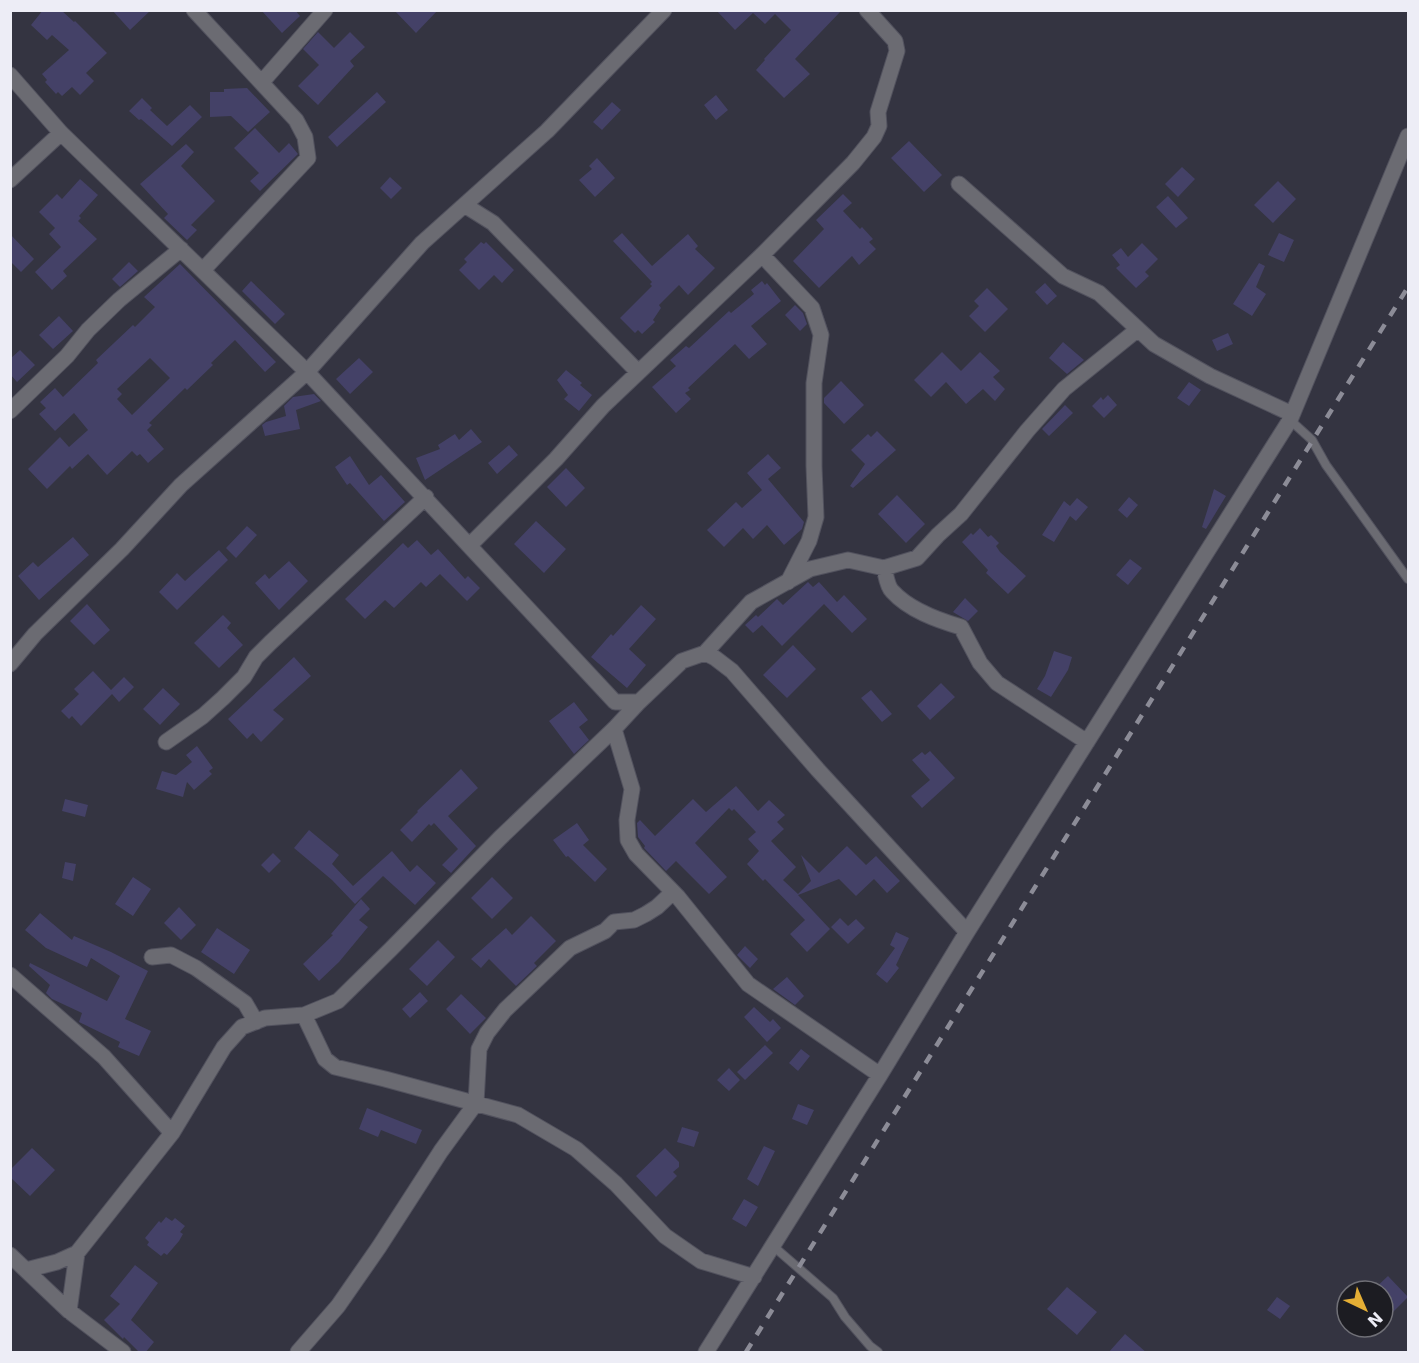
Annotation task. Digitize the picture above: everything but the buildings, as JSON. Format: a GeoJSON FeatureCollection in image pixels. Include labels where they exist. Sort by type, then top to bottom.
{"type":"FeatureCollection","features":[{"type":"Feature","properties":{"kind":"street"},"geometry":{"type":"LineString","coordinates":[[194,10],[296,120],[305,137],[308,158],[204,270]]}},
{"type":"Feature","properties":{"kind":"street"},"geometry":{"type":"LineString","coordinates":[[262,82],[325,10]]}},
{"type":"Feature","properties":{"kind":"street"},"geometry":{"type":"LineString","coordinates":[[10,664],[35,634],[122,549],[181,485],[307,372],[422,243],[547,131],[664,10]]}},
{"type":"Feature","properties":{"kind":"street"},"geometry":{"type":"LineString","coordinates":[[470,545],[556,459],[603,406],[762,255],[853,163],[874,137],[879,126],[878,112],[897,51],[895,41],[867,10]]}},
{"type":"Feature","properties":{"kind":"street"},"geometry":{"type":"LineString","coordinates":[[10,75],[61,133],[307,372],[615,702],[639,702]]}},
{"type":"Feature","properties":{"kind":"street"},"geometry":{"type":"LineString","coordinates":[[10,180],[61,133]]}},
{"type":"Feature","properties":{"kind":"street"},"geometry":{"type":"LineString","coordinates":[[706,1353],[967,932],[1291,417],[1408,136]]}},
{"type":"Feature","properties":{"kind":"street"},"geometry":{"type":"LineString","coordinates":[[959,184],[1063,276],[1099,293],[1154,344],[1210,376],[1291,417]]}},
{"type":"Feature","properties":{"kind":"street"},"geometry":{"type":"LineString","coordinates":[[465,206],[493,223],[638,372]]}},
{"type":"Feature","properties":{"kind":"street"},"geometry":{"type":"LineString","coordinates":[[10,411],[67,356],[88,330],[119,300],[181,249]]}},
{"type":"Feature","properties":{"kind":"street"},"geometry":{"type":"LineString","coordinates":[[762,255],[812,308],[821,335],[814,383],[816,517],[808,541],[788,582]]}},
{"type":"Feature","properties":{"kind":"street"},"geometry":{"type":"LineString","coordinates":[[26,1269],[57,1262],[77,1253],[172,1133],[224,1047],[242,1027],[265,1018],[304,1015],[338,1001],[500,837],[614,729],[639,702],[682,661],[705,653],[752,602],[810,569],[848,560],[884,568],[917,558],[961,514],[1027,431],[1064,389],[1137,330]]}},
{"type":"Feature","properties":{"kind":"street"},"geometry":{"type":"LineString","coordinates":[[166,742],[203,716],[223,698],[244,677],[256,657],[270,642],[426,497]]}},
{"type":"Feature","properties":{"kind":"street"},"geometry":{"type":"LineString","coordinates":[[884,568],[890,590],[916,609],[938,620],[961,627],[980,663],[998,683],[1087,742]]}},
{"type":"Feature","properties":{"kind":"street"},"geometry":{"type":"LineString","coordinates":[[705,653],[716,658],[732,671],[818,770],[967,932]]}},
{"type":"Feature","properties":{"kind":"street"},"geometry":{"type":"LineString","coordinates":[[614,729],[632,789],[627,820],[628,840],[636,854],[673,892],[748,984],[880,1075]]}},
{"type":"Feature","properties":{"kind":"street"},"geometry":{"type":"LineString","coordinates":[[298,1353],[338,1306],[380,1247],[441,1151],[476,1103],[479,1050],[487,1033],[505,1010],[570,948],[605,931],[614,922],[634,920],[646,914],[673,892]]}},
{"type":"Feature","properties":{"kind":"street"},"geometry":{"type":"LineString","coordinates":[[152,957],[171,955],[196,968],[245,1003],[256,1022]]}},
{"type":"Feature","properties":{"kind":"street"},"geometry":{"type":"LineString","coordinates":[[10,975],[104,1057],[172,1133]]}},
{"type":"Feature","properties":{"kind":"street"},"geometry":{"type":"LineString","coordinates":[[304,1015],[325,1059],[335,1067],[518,1115],[576,1149],[615,1184],[665,1236],[701,1261],[754,1277]]}},
{"type":"Feature","properties":{"kind":"street"},"geometry":{"type":"LineString","coordinates":[[69,1311],[77,1253]]}},
{"type":"Feature","properties":{"kind":"street"},"geometry":{"type":"LineString","coordinates":[[10,1255],[69,1311],[123,1353]]}},
{"type":"Feature","properties":{"kind":"lane"},"geometry":{"type":"LineString","coordinates":[[1291,417],[1312,440],[1326,465],[1408,579]]}},
{"type":"Feature","properties":{"kind":"lane"},"geometry":{"type":"LineString","coordinates":[[772,1246],[832,1298],[878,1353]]}},
{"type":"Feature","properties":{"kind":"railway"},"geometry":{"type":"LineString","coordinates":[[746,1352],[1408,287]]}}]}
